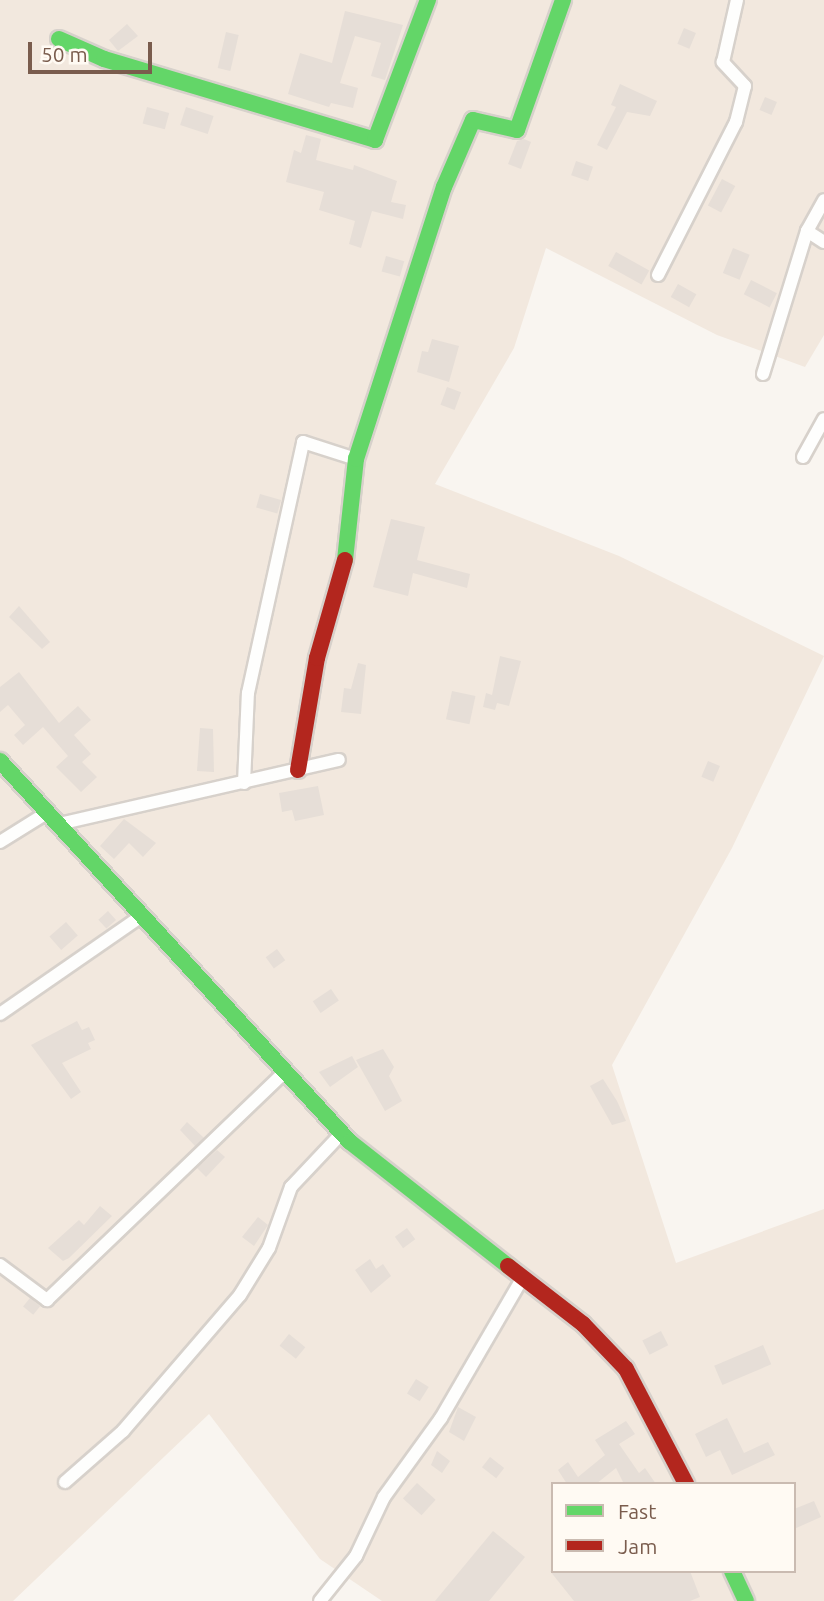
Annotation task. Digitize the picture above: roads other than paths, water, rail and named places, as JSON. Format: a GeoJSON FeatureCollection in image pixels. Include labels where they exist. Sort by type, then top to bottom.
{"type":"FeatureCollection","features":[{"type":"Feature","properties":{"kind":"street"},"geometry":{"type":"LineString","coordinates":[[59,39],[104,60],[193,82],[286,116],[375,140],[428,0]]}},
{"type":"Feature","properties":{"kind":"street"},"geometry":{"type":"LineString","coordinates":[[298,770],[317,658],[345,559],[356,459],[424,260],[443,187],[473,120],[517,130],[563,0]]}},
{"type":"Feature","properties":{"kind":"street"},"geometry":{"type":"LineString","coordinates":[[658,275],[736,122],[745,86],[723,62],[737,0]]}},
{"type":"Feature","properties":{"kind":"street"},"geometry":{"type":"LineString","coordinates":[[763,374],[807,231],[824,200]]}},
{"type":"Feature","properties":{"kind":"street"},"geometry":{"type":"LineString","coordinates":[[807,231],[824,242]]}},
{"type":"Feature","properties":{"kind":"street"},"geometry":{"type":"LineString","coordinates":[[803,457],[824,419]]}},
{"type":"Feature","properties":{"kind":"street"},"geometry":{"type":"LineString","coordinates":[[244,783],[248,693],[303,442],[356,459]]}},
{"type":"Feature","properties":{"kind":"street"},"geometry":{"type":"LineString","coordinates":[[0,842],[53,818],[244,783],[339,760]]}},
{"type":"Feature","properties":{"kind":"street"},"geometry":{"type":"LineString","coordinates":[[0,761],[342,1133],[583,1324],[625,1369],[685,1482]]}},
{"type":"Feature","properties":{"kind":"street"},"geometry":{"type":"LineString","coordinates":[[0,1014],[57,979],[143,915]]}},
{"type":"Feature","properties":{"kind":"street"},"geometry":{"type":"LineString","coordinates":[[0,1265],[47,1300],[286,1071]]}},
{"type":"Feature","properties":{"kind":"street"},"geometry":{"type":"LineString","coordinates":[[65,1482],[123,1431],[240,1295],[269,1248],[291,1186],[342,1133]]}},
{"type":"Feature","properties":{"kind":"street"},"geometry":{"type":"LineString","coordinates":[[320,1601],[356,1556],[384,1497],[442,1418],[523,1277]]}},
{"type":"Feature","properties":{"kind":"street"},"geometry":{"type":"LineString","coordinates":[[733,1573],[747,1601]]}}]}
